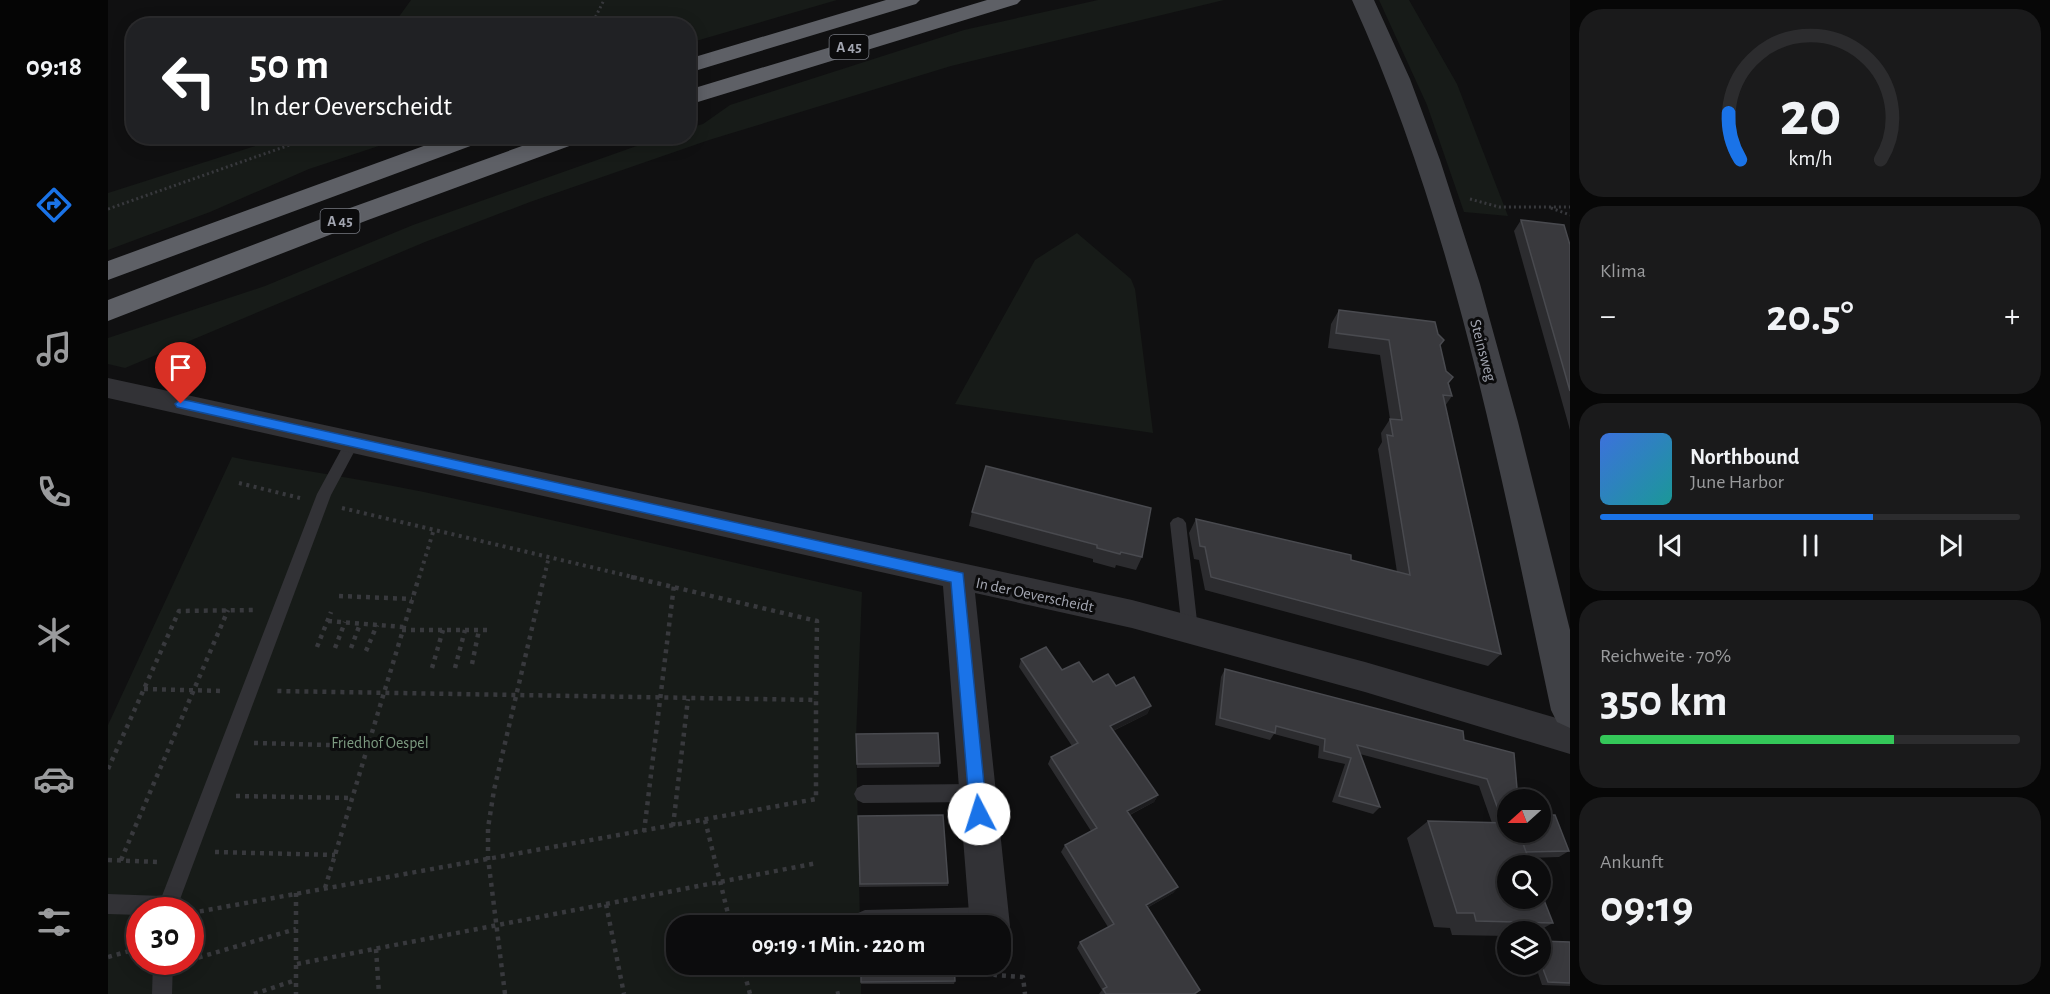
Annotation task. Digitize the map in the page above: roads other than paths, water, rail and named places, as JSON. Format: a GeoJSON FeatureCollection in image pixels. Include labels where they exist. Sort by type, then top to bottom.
{"type":"FeatureCollection","features":[{"type":"Feature","properties":{"kind":"highway","name":"A 45"},"geometry":{"type":"LineString","coordinates":[[696,64],[909,0]]}},
{"type":"Feature","properties":{"kind":"highway","name":"A 45"},"geometry":{"type":"LineString","coordinates":[[696,95],[865,42],[1010,0]]}},
{"type":"Feature","properties":{"kind":"highway","name":"A 45"},"geometry":{"type":"LineString","coordinates":[[108,271],[453,144]]}},
{"type":"Feature","properties":{"kind":"highway","name":"A 45"},"geometry":{"type":"LineString","coordinates":[[108,311],[358,214],[552,144]]}},
{"type":"Feature","properties":{"kind":"main road","name":"Steinsweg"},"geometry":{"type":"LineString","coordinates":[[1363,0],[1415,120],[1462,269],[1514,466],[1570,710]]}},
{"type":"Feature","properties":{"kind":"street","name":"In der Oeverscheidt"},"geometry":{"type":"LineString","coordinates":[[108,388],[1132,614],[1570,738]]}},
{"type":"Feature","properties":{"kind":"street"},"geometry":{"type":"LineString","coordinates":[[958,577],[988,915]]}},
{"type":"Feature","properties":{"kind":"lane"},"geometry":{"type":"LineString","coordinates":[[170,897],[321,503],[353,441]]}},
{"type":"Feature","properties":{"kind":"lane"},"geometry":{"type":"LineString","coordinates":[[1178,523],[1190,630]]}},
{"type":"Feature","properties":{"kind":"lane"},"geometry":{"type":"LineString","coordinates":[[864,794],[977,793]]}},
{"type":"Feature","properties":{"kind":"lane"},"geometry":{"type":"LineString","coordinates":[[108,904],[126,905]]}},
{"type":"Feature","properties":{"kind":"lane"},"geometry":{"type":"LineString","coordinates":[[162,994],[163,975]]}},
{"type":"Feature","properties":{"kind":"park label","name":"Friedhof Oespel"},"geometry":{"type":"Point","coordinates":[380,742]}}]}
